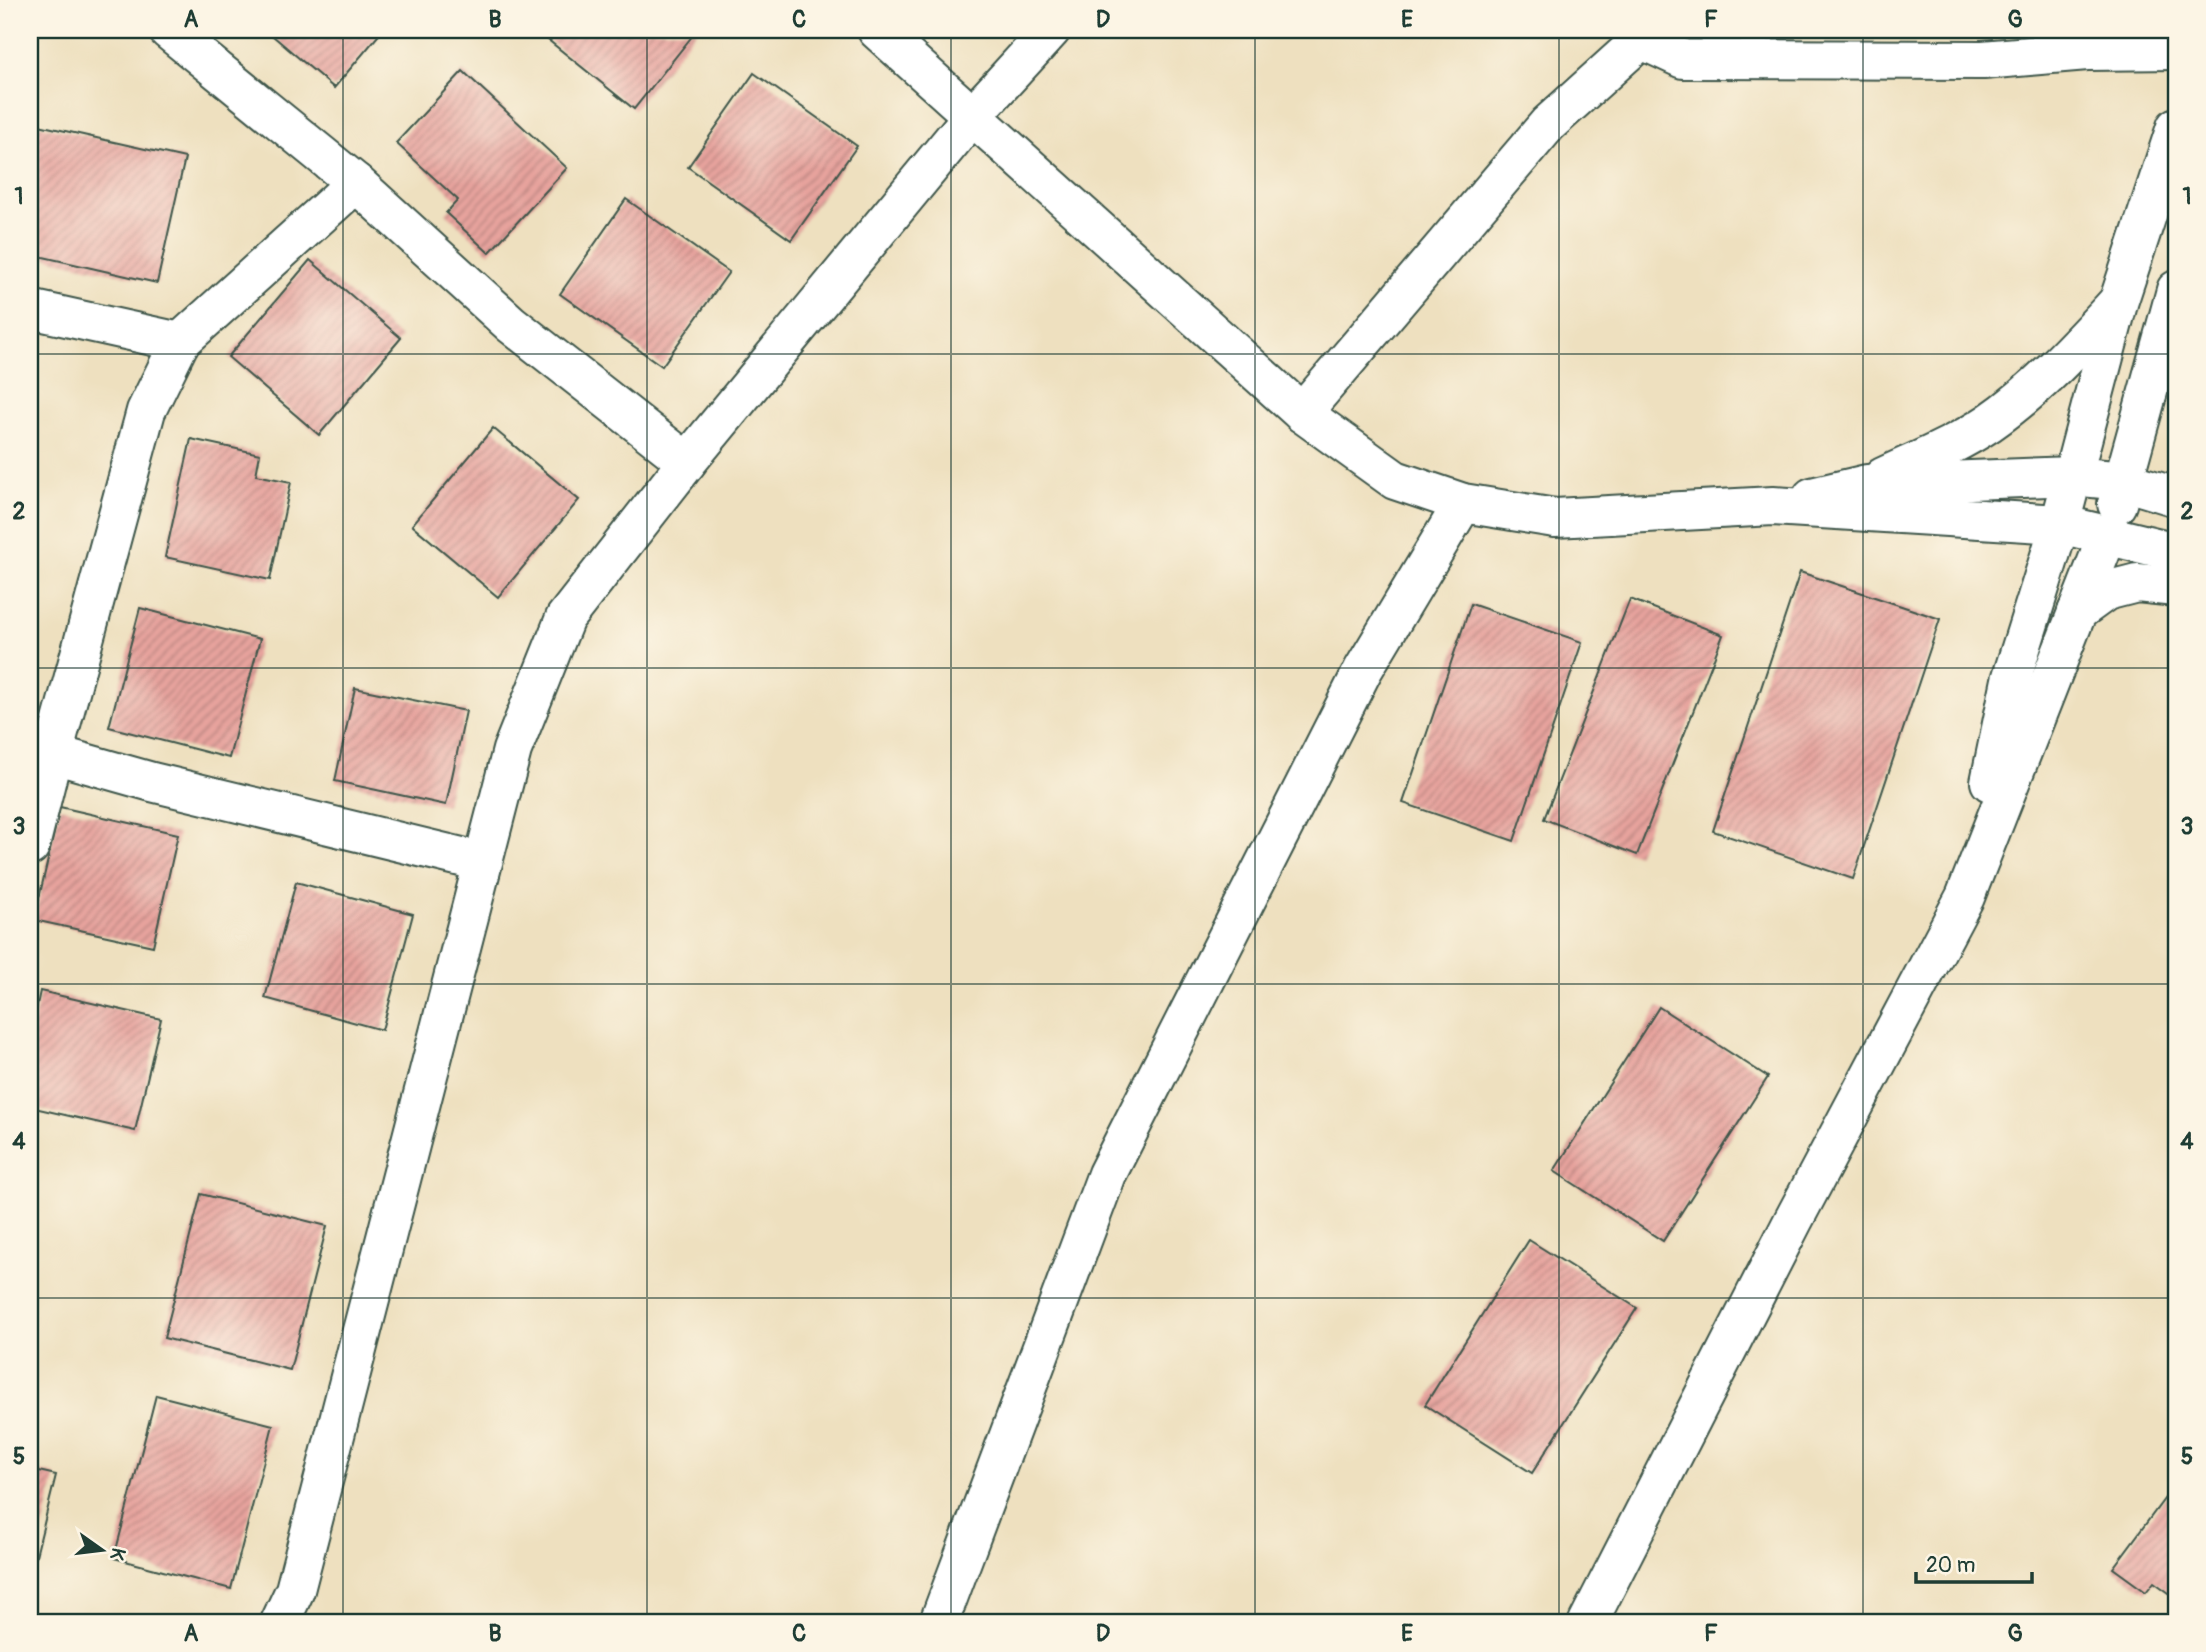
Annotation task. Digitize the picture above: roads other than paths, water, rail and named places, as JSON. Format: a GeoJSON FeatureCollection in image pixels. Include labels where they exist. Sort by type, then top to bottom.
{"type":"FeatureCollection","features":[{"type":"Feature","properties":{"kind":"street"},"geometry":{"type":"LineString","coordinates":[[168,30],[356,183],[511,324],[687,462]]}},
{"type":"Feature","properties":{"kind":"street"},"geometry":{"type":"LineString","coordinates":[[877,30],[1302,412],[1395,480],[1462,503],[1555,518],[1773,506],[2060,524],[2176,552]]}},
{"type":"Feature","properties":{"kind":"street"},"geometry":{"type":"LineString","coordinates":[[280,1622],[295,1590],[512,750],[565,618],[687,462],[973,115],[1051,30]]}},
{"type":"Feature","properties":{"kind":"street"},"geometry":{"type":"LineString","coordinates":[[1302,412],[1548,124],[1646,34],[1683,59],[1983,60],[2087,51],[2176,50]]}},
{"type":"Feature","properties":{"kind":"street"},"geometry":{"type":"LineString","coordinates":[[1965,897],[2011,680],[2060,524],[2119,300],[2176,127]]}},
{"type":"Feature","properties":{"kind":"street"},"geometry":{"type":"LineString","coordinates":[[30,846],[41,752],[146,411],[180,342],[356,183]]}},
{"type":"Feature","properties":{"kind":"street"},"geometry":{"type":"LineString","coordinates":[[1588,1622],[1793,1220],[1965,897],[2108,534],[2176,290]]}},
{"type":"Feature","properties":{"kind":"street"},"geometry":{"type":"LineString","coordinates":[[1867,484],[1946,448],[1990,422],[2067,357],[2119,300]]}},
{"type":"Feature","properties":{"kind":"street"},"geometry":{"type":"LineString","coordinates":[[30,309],[180,342]]}},
{"type":"Feature","properties":{"kind":"street"},"geometry":{"type":"LineString","coordinates":[[1773,506],[1867,484],[2072,476],[2124,481],[2176,496]]}},
{"type":"Feature","properties":{"kind":"street"},"geometry":{"type":"LineString","coordinates":[[939,1622],[1107,1174],[1363,670],[1462,503]]}},
{"type":"Feature","properties":{"kind":"street"},"geometry":{"type":"LineString","coordinates":[[2077,612],[2106,591],[2137,583],[2176,587]]}},
{"type":"Feature","properties":{"kind":"street"},"geometry":{"type":"LineString","coordinates":[[41,752],[482,862]]}}]}
